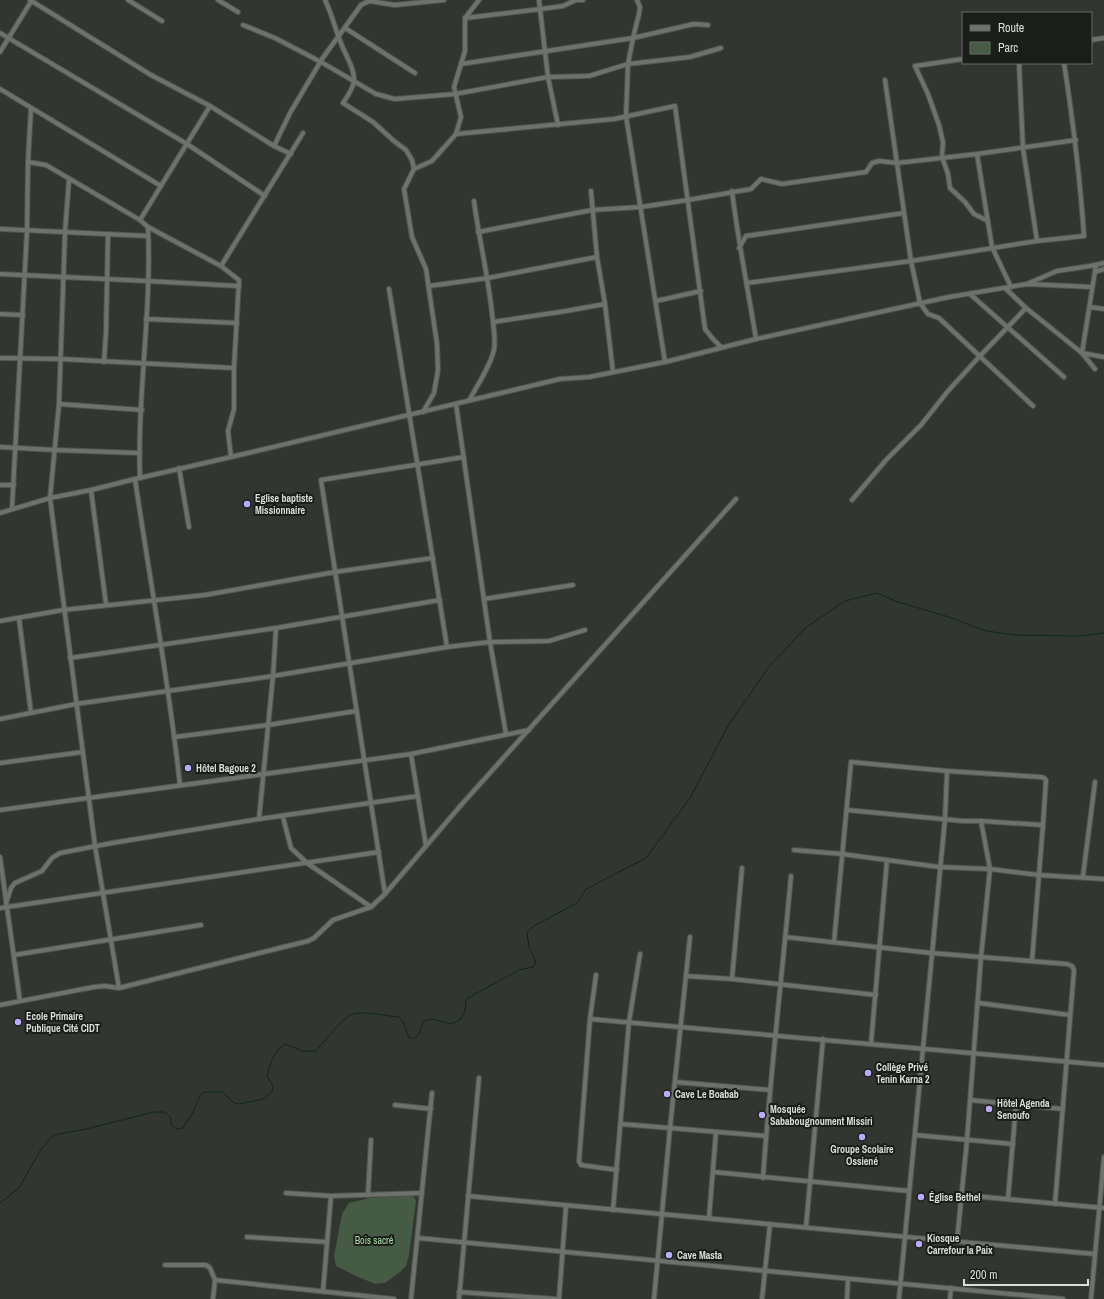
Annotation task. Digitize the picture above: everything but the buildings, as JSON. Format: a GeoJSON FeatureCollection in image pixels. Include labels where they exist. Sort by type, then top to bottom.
{"type":"FeatureCollection","features":[{"type":"Feature","properties":{"kind":"street"},"geometry":{"type":"LineString","coordinates":[[0,52],[31,0],[151,74],[210,106],[274,146],[291,154]]}},
{"type":"Feature","properties":{"kind":"street"},"geometry":{"type":"LineString","coordinates":[[128,0],[162,21]]}},
{"type":"Feature","properties":{"kind":"street"},"geometry":{"type":"LineString","coordinates":[[218,0],[238,12]]}},
{"type":"Feature","properties":{"kind":"street"},"geometry":{"type":"LineString","coordinates":[[325,0],[335,22],[341,45],[348,58],[354,81],[343,103],[373,122],[406,150],[412,160],[414,169],[404,189],[412,237],[426,269],[437,344],[438,370],[434,393],[423,412]]}},
{"type":"Feature","properties":{"kind":"street"},"geometry":{"type":"LineString","coordinates":[[274,146],[290,113],[321,62],[361,5],[369,1],[395,5],[444,0]]}},
{"type":"Feature","properties":{"kind":"street"},"geometry":{"type":"LineString","coordinates":[[414,169],[432,161],[456,134],[461,117],[454,87],[464,51],[465,18],[479,0]]}},
{"type":"Feature","properties":{"kind":"street"},"geometry":{"type":"LineString","coordinates":[[539,0],[548,77],[558,125]]}},
{"type":"Feature","properties":{"kind":"street"},"geometry":{"type":"LineString","coordinates":[[465,18],[563,6],[576,0],[583,0]]}},
{"type":"Feature","properties":{"kind":"street"},"geometry":{"type":"LineString","coordinates":[[637,0],[640,7]]}},
{"type":"Feature","properties":{"kind":"street"},"geometry":{"type":"LineString","coordinates":[[643,0],[640,7],[628,64],[626,116],[666,362]]}},
{"type":"Feature","properties":{"kind":"street"},"geometry":{"type":"LineString","coordinates":[[461,64],[633,38],[694,24],[708,25]]}},
{"type":"Feature","properties":{"kind":"street"},"geometry":{"type":"LineString","coordinates":[[243,26],[275,38],[321,62],[376,94],[394,99],[455,94],[548,77],[589,76],[628,64],[690,57],[721,48]]}},
{"type":"Feature","properties":{"kind":"street"},"geometry":{"type":"LineString","coordinates":[[346,28],[415,73]]}},
{"type":"Feature","properties":{"kind":"street"},"geometry":{"type":"LineString","coordinates":[[0,33],[187,144],[265,196]]}},
{"type":"Feature","properties":{"kind":"street"},"geometry":{"type":"LineString","coordinates":[[1092,40],[1104,38]]}},
{"type":"Feature","properties":{"kind":"street"},"geometry":{"type":"LineString","coordinates":[[962,59],[915,66],[928,94],[943,142],[942,157],[948,174],[950,188],[965,202],[974,214],[988,221]]}},
{"type":"Feature","properties":{"kind":"street"},"geometry":{"type":"LineString","coordinates":[[1019,64],[1023,148],[1037,241]]}},
{"type":"Feature","properties":{"kind":"street"},"geometry":{"type":"LineString","coordinates":[[747,283],[911,261],[992,247],[1084,236],[1081,185],[1076,140],[1064,64]]}},
{"type":"Feature","properties":{"kind":"street"},"geometry":{"type":"LineString","coordinates":[[885,80],[911,261],[920,304],[928,314],[939,318],[1033,406]]}},
{"type":"Feature","properties":{"kind":"street"},"geometry":{"type":"LineString","coordinates":[[0,89],[161,186]]}},
{"type":"Feature","properties":{"kind":"street"},"geometry":{"type":"LineString","coordinates":[[140,220],[210,106]]}},
{"type":"Feature","properties":{"kind":"street"},"geometry":{"type":"LineString","coordinates":[[456,134],[614,119],[675,106],[705,329],[721,347]]}},
{"type":"Feature","properties":{"kind":"street"},"geometry":{"type":"LineString","coordinates":[[12,508],[25,276],[31,108]]}},
{"type":"Feature","properties":{"kind":"street"},"geometry":{"type":"LineString","coordinates":[[221,266],[303,133]]}},
{"type":"Feature","properties":{"kind":"street"},"geometry":{"type":"LineString","coordinates":[[478,232],[592,210],[641,207],[751,189],[761,179],[782,184],[866,172],[872,163],[879,161],[897,163],[977,154],[1076,140]]}},
{"type":"Feature","properties":{"kind":"street"},"geometry":{"type":"LineString","coordinates":[[977,154],[992,247],[1011,287]]}},
{"type":"Feature","properties":{"kind":"street"},"geometry":{"type":"LineString","coordinates":[[28,162],[46,165],[69,180],[140,220],[148,227],[221,266],[239,280],[234,368],[234,409],[228,430],[231,457]]}},
{"type":"Feature","properties":{"kind":"street"},"geometry":{"type":"LineString","coordinates":[[69,180],[65,232],[59,404],[50,498],[63,610],[95,846],[119,988]]}},
{"type":"Feature","properties":{"kind":"street"},"geometry":{"type":"LineString","coordinates":[[591,191],[597,257],[605,304],[613,372]]}},
{"type":"Feature","properties":{"kind":"street"},"geometry":{"type":"LineString","coordinates":[[732,191],[739,248],[747,283],[756,338]]}},
{"type":"Feature","properties":{"kind":"street"},"geometry":{"type":"LineString","coordinates":[[470,400],[485,372],[494,349],[493,322],[488,278],[478,232],[474,201]]}},
{"type":"Feature","properties":{"kind":"street"},"geometry":{"type":"LineString","coordinates":[[739,248],[746,236],[904,213]]}},
{"type":"Feature","properties":{"kind":"street"},"geometry":{"type":"LineString","coordinates":[[140,478],[139,453],[146,319],[148,227]]}},
{"type":"Feature","properties":{"kind":"street"},"geometry":{"type":"LineString","coordinates":[[0,229],[148,236]]}},
{"type":"Feature","properties":{"kind":"street"},"geometry":{"type":"LineString","coordinates":[[104,362],[108,234]]}},
{"type":"Feature","properties":{"kind":"street"},"geometry":{"type":"LineString","coordinates":[[429,286],[488,278],[597,257]]}},
{"type":"Feature","properties":{"kind":"street"},"geometry":{"type":"LineString","coordinates":[[1027,284],[1058,270],[1104,263]]}},
{"type":"Feature","properties":{"kind":"street"},"geometry":{"type":"LineString","coordinates":[[1082,353],[1096,265]]}},
{"type":"Feature","properties":{"kind":"street"},"geometry":{"type":"LineString","coordinates":[[1095,272],[1104,269]]}},
{"type":"Feature","properties":{"kind":"street"},"geometry":{"type":"LineString","coordinates":[[0,274],[239,286]]}},
{"type":"Feature","properties":{"kind":"street"},"geometry":{"type":"LineString","coordinates":[[0,513],[12,508],[50,498],[91,490],[560,379],[589,377],[666,362],[756,338],[920,304],[1027,284],[1092,287]]}},
{"type":"Feature","properties":{"kind":"street"},"geometry":{"type":"LineString","coordinates":[[1005,288],[1026,308],[1082,353],[1095,370]]}},
{"type":"Feature","properties":{"kind":"street"},"geometry":{"type":"LineString","coordinates":[[389,289],[447,647]]}},
{"type":"Feature","properties":{"kind":"street"},"geometry":{"type":"LineString","coordinates":[[656,301],[700,291]]}},
{"type":"Feature","properties":{"kind":"street"},"geometry":{"type":"LineString","coordinates":[[970,294],[1064,377]]}},
{"type":"Feature","properties":{"kind":"street"},"geometry":{"type":"LineString","coordinates":[[493,322],[566,312],[605,304]]}},
{"type":"Feature","properties":{"kind":"street"},"geometry":{"type":"LineString","coordinates":[[1090,307],[1104,309]]}},
{"type":"Feature","properties":{"kind":"street"},"geometry":{"type":"LineString","coordinates":[[852,500],[886,460],[921,425],[948,391],[1026,308]]}},
{"type":"Feature","properties":{"kind":"street"},"geometry":{"type":"LineString","coordinates":[[0,314],[23,315]]}},
{"type":"Feature","properties":{"kind":"street"},"geometry":{"type":"LineString","coordinates":[[146,319],[237,323]]}},
{"type":"Feature","properties":{"kind":"street"},"geometry":{"type":"LineString","coordinates":[[1082,353],[1104,357]]}},
{"type":"Feature","properties":{"kind":"street"},"geometry":{"type":"LineString","coordinates":[[0,358],[61,359],[234,368]]}},
{"type":"Feature","properties":{"kind":"street"},"geometry":{"type":"LineString","coordinates":[[59,404],[142,410]]}},
{"type":"Feature","properties":{"kind":"street"},"geometry":{"type":"LineString","coordinates":[[456,404],[490,642],[506,734]]}},
{"type":"Feature","properties":{"kind":"street"},"geometry":{"type":"LineString","coordinates":[[0,447],[139,453]]}},
{"type":"Feature","properties":{"kind":"street"},"geometry":{"type":"LineString","coordinates":[[385,894],[321,480],[464,457]]}},
{"type":"Feature","properties":{"kind":"street"},"geometry":{"type":"LineString","coordinates":[[179,468],[189,527]]}},
{"type":"Feature","properties":{"kind":"street"},"geometry":{"type":"LineString","coordinates":[[134,479],[175,737],[180,785]]}},
{"type":"Feature","properties":{"kind":"street"},"geometry":{"type":"LineString","coordinates":[[0,485],[14,485]]}},
{"type":"Feature","properties":{"kind":"street"},"geometry":{"type":"LineString","coordinates":[[91,490],[106,604]]}},
{"type":"Feature","properties":{"kind":"street"},"geometry":{"type":"LineString","coordinates":[[0,1005],[94,987],[105,986],[119,988],[308,941],[314,938],[333,920],[371,907],[385,894],[529,730],[736,499]]}},
{"type":"Feature","properties":{"kind":"street"},"geometry":{"type":"LineString","coordinates":[[0,621],[106,604],[205,595],[335,572],[433,558]]}},
{"type":"Feature","properties":{"kind":"street"},"geometry":{"type":"LineString","coordinates":[[484,599],[573,585]]}},
{"type":"Feature","properties":{"kind":"street"},"geometry":{"type":"LineString","coordinates":[[70,658],[276,628],[440,600]]}},
{"type":"Feature","properties":{"kind":"street"},"geometry":{"type":"LineString","coordinates":[[19,618],[31,712]]}},
{"type":"Feature","properties":{"kind":"street"},"geometry":{"type":"LineString","coordinates":[[259,819],[273,676],[276,628]]}},
{"type":"Feature","properties":{"kind":"street"},"geometry":{"type":"LineString","coordinates":[[0,719],[76,704],[273,676],[447,647],[490,642],[549,641],[585,630]]}},
{"type":"Feature","properties":{"kind":"street"},"geometry":{"type":"LineString","coordinates":[[175,737],[268,725],[356,710]]}},
{"type":"Feature","properties":{"kind":"street"},"geometry":{"type":"LineString","coordinates":[[0,810],[364,759],[411,754],[529,730]]}},
{"type":"Feature","properties":{"kind":"street"},"geometry":{"type":"LineString","coordinates":[[0,763],[83,752]]}},
{"type":"Feature","properties":{"kind":"street"},"geometry":{"type":"LineString","coordinates":[[411,754],[426,846]]}},
{"type":"Feature","properties":{"kind":"street"},"geometry":{"type":"LineString","coordinates":[[834,942],[851,762],[1044,778],[1046,780],[1032,962]]}},
{"type":"Feature","properties":{"kind":"street"},"geometry":{"type":"LineString","coordinates":[[899,1299],[945,819],[947,771]]}},
{"type":"Feature","properties":{"kind":"street"},"geometry":{"type":"LineString","coordinates":[[1083,876],[1095,782]]}},
{"type":"Feature","properties":{"kind":"street"},"geometry":{"type":"LineString","coordinates":[[7,905],[11,888],[15,883],[42,871],[60,853],[259,819],[283,817],[418,796]]}},
{"type":"Feature","properties":{"kind":"street"},"geometry":{"type":"LineString","coordinates":[[847,810],[963,821],[1043,825]]}},
{"type":"Feature","properties":{"kind":"street"},"geometry":{"type":"LineString","coordinates":[[283,817],[291,848],[307,863],[371,907]]}},
{"type":"Feature","properties":{"kind":"street"},"geometry":{"type":"LineString","coordinates":[[957,1241],[968,1140],[970,1100],[979,1003],[981,957],[990,869],[981,821]]}},
{"type":"Feature","properties":{"kind":"street"},"geometry":{"type":"LineString","coordinates":[[794,850],[842,854],[940,867],[990,869],[1039,875],[1083,876],[1104,879]]}},
{"type":"Feature","properties":{"kind":"street"},"geometry":{"type":"LineString","coordinates":[[0,908],[7,905],[103,893],[379,852]]}},
{"type":"Feature","properties":{"kind":"street"},"geometry":{"type":"LineString","coordinates":[[0,857],[20,1001]]}},
{"type":"Feature","properties":{"kind":"street"},"geometry":{"type":"LineString","coordinates":[[871,1044],[887,860]]}},
{"type":"Feature","properties":{"kind":"street"},"geometry":{"type":"LineString","coordinates":[[732,979],[742,868]]}},
{"type":"Feature","properties":{"kind":"street"},"geometry":{"type":"LineString","coordinates":[[763,1178],[775,1034],[791,876]]}},
{"type":"Feature","properties":{"kind":"street"},"geometry":{"type":"LineString","coordinates":[[14,955],[201,925]]}},
{"type":"Feature","properties":{"kind":"street"},"geometry":{"type":"LineString","coordinates":[[654,1299],[690,937]]}},
{"type":"Feature","properties":{"kind":"street"},"geometry":{"type":"LineString","coordinates":[[785,937],[931,953],[1067,964],[1072,966],[1074,970],[1054,1204]]}},
{"type":"Feature","properties":{"kind":"street"},"geometry":{"type":"LineString","coordinates":[[613,1210],[629,1022],[640,954]]}},
{"type":"Feature","properties":{"kind":"street"},"geometry":{"type":"LineString","coordinates":[[596,975],[590,1019],[579,1161],[581,1166],[616,1170]]}},
{"type":"Feature","properties":{"kind":"street"},"geometry":{"type":"LineString","coordinates":[[686,976],[732,979],[781,986],[876,995]]}},
{"type":"Feature","properties":{"kind":"street"},"geometry":{"type":"LineString","coordinates":[[979,1003],[1070,1015]]}},
{"type":"Feature","properties":{"kind":"street"},"geometry":{"type":"LineString","coordinates":[[590,1019],[1104,1064]]}},
{"type":"Feature","properties":{"kind":"street"},"geometry":{"type":"LineString","coordinates":[[806,1227],[823,1039]]}},
{"type":"Feature","properties":{"kind":"street"},"geometry":{"type":"LineString","coordinates":[[458,1299],[479,1078]]}},
{"type":"Feature","properties":{"kind":"street"},"geometry":{"type":"LineString","coordinates":[[675,1082],[770,1090]]}},
{"type":"Feature","properties":{"kind":"street"},"geometry":{"type":"LineString","coordinates":[[411,1299],[432,1093]]}},
{"type":"Feature","properties":{"kind":"street"},"geometry":{"type":"LineString","coordinates":[[970,1100],[1063,1109]]}},
{"type":"Feature","properties":{"kind":"street"},"geometry":{"type":"LineString","coordinates":[[1008,1199],[1016,1104]]}},
{"type":"Feature","properties":{"kind":"street"},"geometry":{"type":"LineString","coordinates":[[395,1105],[431,1108]]}},
{"type":"Feature","properties":{"kind":"street"},"geometry":{"type":"LineString","coordinates":[[621,1124],[766,1136]]}},
{"type":"Feature","properties":{"kind":"street"},"geometry":{"type":"LineString","coordinates":[[709,1218],[714,1172],[716,1132]]}},
{"type":"Feature","properties":{"kind":"street"},"geometry":{"type":"LineString","coordinates":[[914,1135],[1013,1144]]}},
{"type":"Feature","properties":{"kind":"street"},"geometry":{"type":"LineString","coordinates":[[368,1195],[371,1140]]}},
{"type":"Feature","properties":{"kind":"street"},"geometry":{"type":"LineString","coordinates":[[1091,1299],[1095,1254],[1102,1208],[1104,1157]]}},
{"type":"Feature","properties":{"kind":"street"},"geometry":{"type":"LineString","coordinates":[[714,1172],[763,1178],[909,1191]]}},
{"type":"Feature","properties":{"kind":"street"},"geometry":{"type":"LineString","coordinates":[[286,1193],[331,1196],[422,1193]]}},
{"type":"Feature","properties":{"kind":"street"},"geometry":{"type":"LineString","coordinates":[[962,1195],[1102,1208]]}},
{"type":"Feature","properties":{"kind":"street"},"geometry":{"type":"LineString","coordinates":[[322,1291],[331,1196]]}},
{"type":"Feature","properties":{"kind":"street"},"geometry":{"type":"LineString","coordinates":[[468,1196],[662,1215],[806,1227],[905,1238],[957,1241],[1095,1254]]}},
{"type":"Feature","properties":{"kind":"street"},"geometry":{"type":"LineString","coordinates":[[459,1292],[558,1299],[566,1206]]}},
{"type":"Feature","properties":{"kind":"street"},"geometry":{"type":"LineString","coordinates":[[762,1299],[770,1224]]}},
{"type":"Feature","properties":{"kind":"street"},"geometry":{"type":"LineString","coordinates":[[247,1237],[327,1242]]}},
{"type":"Feature","properties":{"kind":"street"},"geometry":{"type":"LineString","coordinates":[[418,1238],[1063,1299]]}},
{"type":"Feature","properties":{"kind":"street"},"geometry":{"type":"LineString","coordinates":[[165,1265],[206,1266],[210,1268],[214,1280],[213,1299]]}},
{"type":"Feature","properties":{"kind":"street"},"geometry":{"type":"LineString","coordinates":[[847,1299],[848,1279]]}},
{"type":"Feature","properties":{"kind":"street"},"geometry":{"type":"LineString","coordinates":[[214,1280],[394,1299]]}},
{"type":"Feature","properties":{"kind":"street"},"geometry":{"type":"LineString","coordinates":[[950,1299],[951,1288]]}},
{"type":"Feature","properties":{"kind":"street"},"geometry":{"type":"LineString","coordinates":[[998,1292],[998,1299]]}},
{"type":"Feature","properties":{"kind":"green space","name":"Bois sacré"},"geometry":{"type":"Polygon","coordinates":[[[413,1195],[416,1201],[409,1255],[406,1266],[400,1272],[385,1283],[375,1284],[336,1266],[334,1256],[342,1214],[349,1203],[370,1198],[413,1195]]]}},
{"type":"Feature","properties":{"kind":"waterway"},"geometry":{"type":"LineString","coordinates":[[0,1203],[19,1188],[41,1149],[54,1135],[86,1129],[154,1112],[165,1112],[170,1117],[172,1126],[177,1129],[183,1128],[192,1114],[201,1094],[205,1092],[222,1092],[234,1103],[239,1104],[263,1099],[272,1092],[273,1086],[267,1076],[273,1058],[281,1047],[285,1044],[303,1051],[316,1051],[339,1024],[353,1014],[370,1013],[399,1017],[403,1021],[409,1038],[415,1038],[419,1034],[423,1022],[431,1019],[452,1024],[461,1019],[465,1011],[466,999],[519,970],[533,967],[536,962],[529,947],[527,933],[532,927],[577,903],[586,889],[646,858],[690,798],[728,726],[768,668],[805,628],[845,601],[877,593],[898,602],[949,617],[986,631],[1015,635],[1080,636],[1104,633]]}},
{"type":"Feature","properties":{"kind":"place","name":"Eglise baptiste Missionnaire"},"geometry":{"type":"Point","coordinates":[247,504]}},
{"type":"Feature","properties":{"kind":"place","name":"Hôtel Bagoue 2"},"geometry":{"type":"Point","coordinates":[188,768]}},
{"type":"Feature","properties":{"kind":"place","name":"Ecole Primaire Publique Cité CIDT"},"geometry":{"type":"Point","coordinates":[18,1022]}},
{"type":"Feature","properties":{"kind":"place","name":"Collège Privé Tenin Karna 2"},"geometry":{"type":"Point","coordinates":[868,1073]}},
{"type":"Feature","properties":{"kind":"place","name":"Cave Le Boabab"},"geometry":{"type":"Point","coordinates":[667,1094]}},
{"type":"Feature","properties":{"kind":"place","name":"Hôtel Agenda Senoufo"},"geometry":{"type":"Point","coordinates":[989,1109]}},
{"type":"Feature","properties":{"kind":"place","name":"Mosquée Sababougnoument Missiri"},"geometry":{"type":"Point","coordinates":[762,1115]}},
{"type":"Feature","properties":{"kind":"place","name":"Groupe Scolaire Ossiené"},"geometry":{"type":"Point","coordinates":[862,1137]}},
{"type":"Feature","properties":{"kind":"place","name":"Église Bethel"},"geometry":{"type":"Point","coordinates":[921,1197]}},
{"type":"Feature","properties":{"kind":"place","name":"Kiosque Carrefour la Paix"},"geometry":{"type":"Point","coordinates":[919,1244]}},
{"type":"Feature","properties":{"kind":"place","name":"Cave Masta"},"geometry":{"type":"Point","coordinates":[669,1255]}}]}
